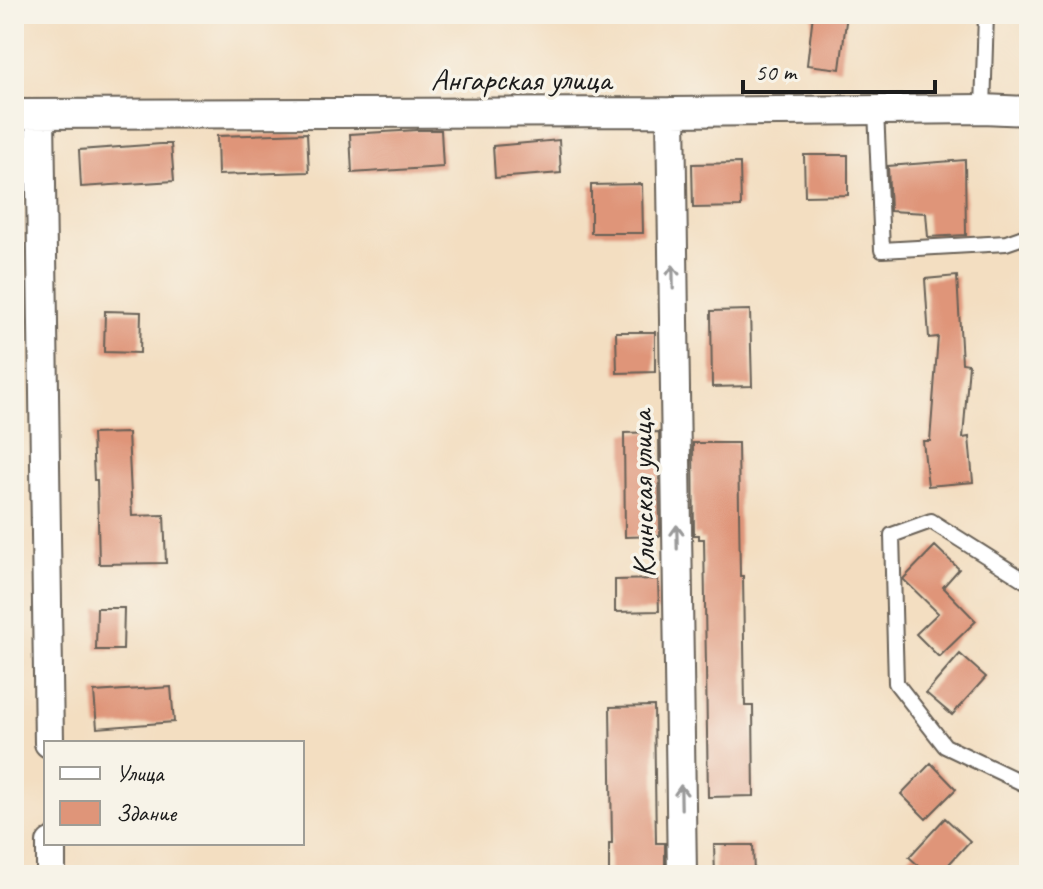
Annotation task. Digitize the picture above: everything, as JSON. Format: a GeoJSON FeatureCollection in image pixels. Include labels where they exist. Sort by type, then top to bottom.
{"type":"FeatureCollection","features":[{"type":"Feature","properties":{"kind":"street","name":"Ангарская улица"},"geometry":{"type":"LineString","coordinates":[[27,114],[1029,111]]}},
{"type":"Feature","properties":{"kind":"street","name":"Клинская улица"},"geometry":{"type":"LineString","coordinates":[[671,112],[682,875]]}},
{"type":"Feature","properties":{"kind":"street"},"geometry":{"type":"LineString","coordinates":[[27,114],[49,741]]}},
{"type":"Feature","properties":{"kind":"street"},"geometry":{"type":"LineString","coordinates":[[51,845],[51,875]]}},
{"type":"Feature","properties":{"kind":"lane"},"geometry":{"type":"LineString","coordinates":[[983,109],[986,14]]}},
{"type":"Feature","properties":{"kind":"lane"},"geometry":{"type":"LineString","coordinates":[[876,110],[882,250],[1006,243],[1029,235]]}},
{"type":"Feature","properties":{"kind":"lane"},"geometry":{"type":"LineString","coordinates":[[1029,583],[931,521],[892,535],[896,683],[945,746],[1029,786]]}},
{"type":"Feature","properties":{"kind":"building"},"geometry":{"type":"Polygon","coordinates":[[[813,14],[847,14],[840,69],[807,65],[813,14]]]}},
{"type":"Feature","properties":{"kind":"building"},"geometry":{"type":"Polygon","coordinates":[[[441,130],[443,167],[352,173],[350,134],[441,130]]]}},
{"type":"Feature","properties":{"kind":"building"},"geometry":{"type":"Polygon","coordinates":[[[307,133],[309,172],[218,175],[217,136],[307,133]]]}},
{"type":"Feature","properties":{"kind":"building"},"geometry":{"type":"Polygon","coordinates":[[[559,140],[561,173],[495,178],[493,146],[559,140]]]}},
{"type":"Feature","properties":{"kind":"building"},"geometry":{"type":"Polygon","coordinates":[[[171,144],[174,181],[81,187],[79,150],[171,144]]]}},
{"type":"Feature","properties":{"kind":"building"},"geometry":{"type":"Polygon","coordinates":[[[804,155],[848,155],[848,195],[805,196],[804,155]]]}},
{"type":"Feature","properties":{"kind":"building"},"geometry":{"type":"Polygon","coordinates":[[[965,160],[966,235],[928,237],[926,213],[890,211],[888,166],[965,160]]]}},
{"type":"Feature","properties":{"kind":"building"},"geometry":{"type":"Polygon","coordinates":[[[740,163],[741,207],[693,208],[692,164],[740,163]]]}},
{"type":"Feature","properties":{"kind":"building"},"geometry":{"type":"Polygon","coordinates":[[[642,184],[643,233],[591,233],[591,185],[642,184]]]}},
{"type":"Feature","properties":{"kind":"building"},"geometry":{"type":"Polygon","coordinates":[[[957,276],[962,363],[969,364],[963,438],[969,437],[973,482],[928,486],[923,441],[930,441],[938,337],[929,338],[925,279],[957,276]]]}},
{"type":"Feature","properties":{"kind":"building"},"geometry":{"type":"Polygon","coordinates":[[[750,310],[752,386],[712,387],[711,311],[750,310]]]}},
{"type":"Feature","properties":{"kind":"building"},"geometry":{"type":"Polygon","coordinates":[[[105,311],[141,312],[140,353],[104,352],[105,311]]]}},
{"type":"Feature","properties":{"kind":"building"},"geometry":{"type":"Polygon","coordinates":[[[616,332],[655,332],[655,372],[617,373],[616,332]]]}},
{"type":"Feature","properties":{"kind":"building"},"geometry":{"type":"Polygon","coordinates":[[[659,432],[660,536],[625,537],[624,433],[659,432]]]}},
{"type":"Feature","properties":{"kind":"building"},"geometry":{"type":"Polygon","coordinates":[[[128,433],[132,516],[164,515],[166,563],[99,564],[97,480],[94,480],[92,434],[128,433]]]}},
{"type":"Feature","properties":{"kind":"building"},"geometry":{"type":"Polygon","coordinates":[[[693,443],[738,443],[745,706],[753,706],[754,796],[708,797],[704,539],[694,535],[693,443]]]}},
{"type":"Feature","properties":{"kind":"building"},"geometry":{"type":"Polygon","coordinates":[[[935,546],[959,569],[943,587],[976,621],[939,657],[916,634],[938,613],[903,579],[935,546]]]}},
{"type":"Feature","properties":{"kind":"building"},"geometry":{"type":"Polygon","coordinates":[[[658,579],[659,611],[615,612],[615,580],[658,579]]]}},
{"type":"Feature","properties":{"kind":"building"},"geometry":{"type":"Polygon","coordinates":[[[97,608],[124,608],[123,650],[96,650],[97,608]]]}},
{"type":"Feature","properties":{"kind":"building"},"geometry":{"type":"Polygon","coordinates":[[[960,654],[986,677],[952,715],[926,693],[960,654]]]}},
{"type":"Feature","properties":{"kind":"building"},"geometry":{"type":"Polygon","coordinates":[[[171,687],[174,722],[97,728],[94,692],[171,687]]]}},
{"type":"Feature","properties":{"kind":"building"},"geometry":{"type":"Polygon","coordinates":[[[654,706],[656,843],[665,843],[665,875],[609,875],[609,844],[612,844],[610,707],[654,706]]]}},
{"type":"Feature","properties":{"kind":"building"},"geometry":{"type":"Polygon","coordinates":[[[931,763],[956,789],[926,819],[901,794],[931,763]]]}},
{"type":"Feature","properties":{"kind":"building"},"geometry":{"type":"Polygon","coordinates":[[[945,818],[970,841],[939,875],[929,875],[909,857],[945,818]]]}},
{"type":"Feature","properties":{"kind":"building"},"geometry":{"type":"Polygon","coordinates":[[[714,845],[753,845],[754,875],[715,875],[714,845]]]}}]}
